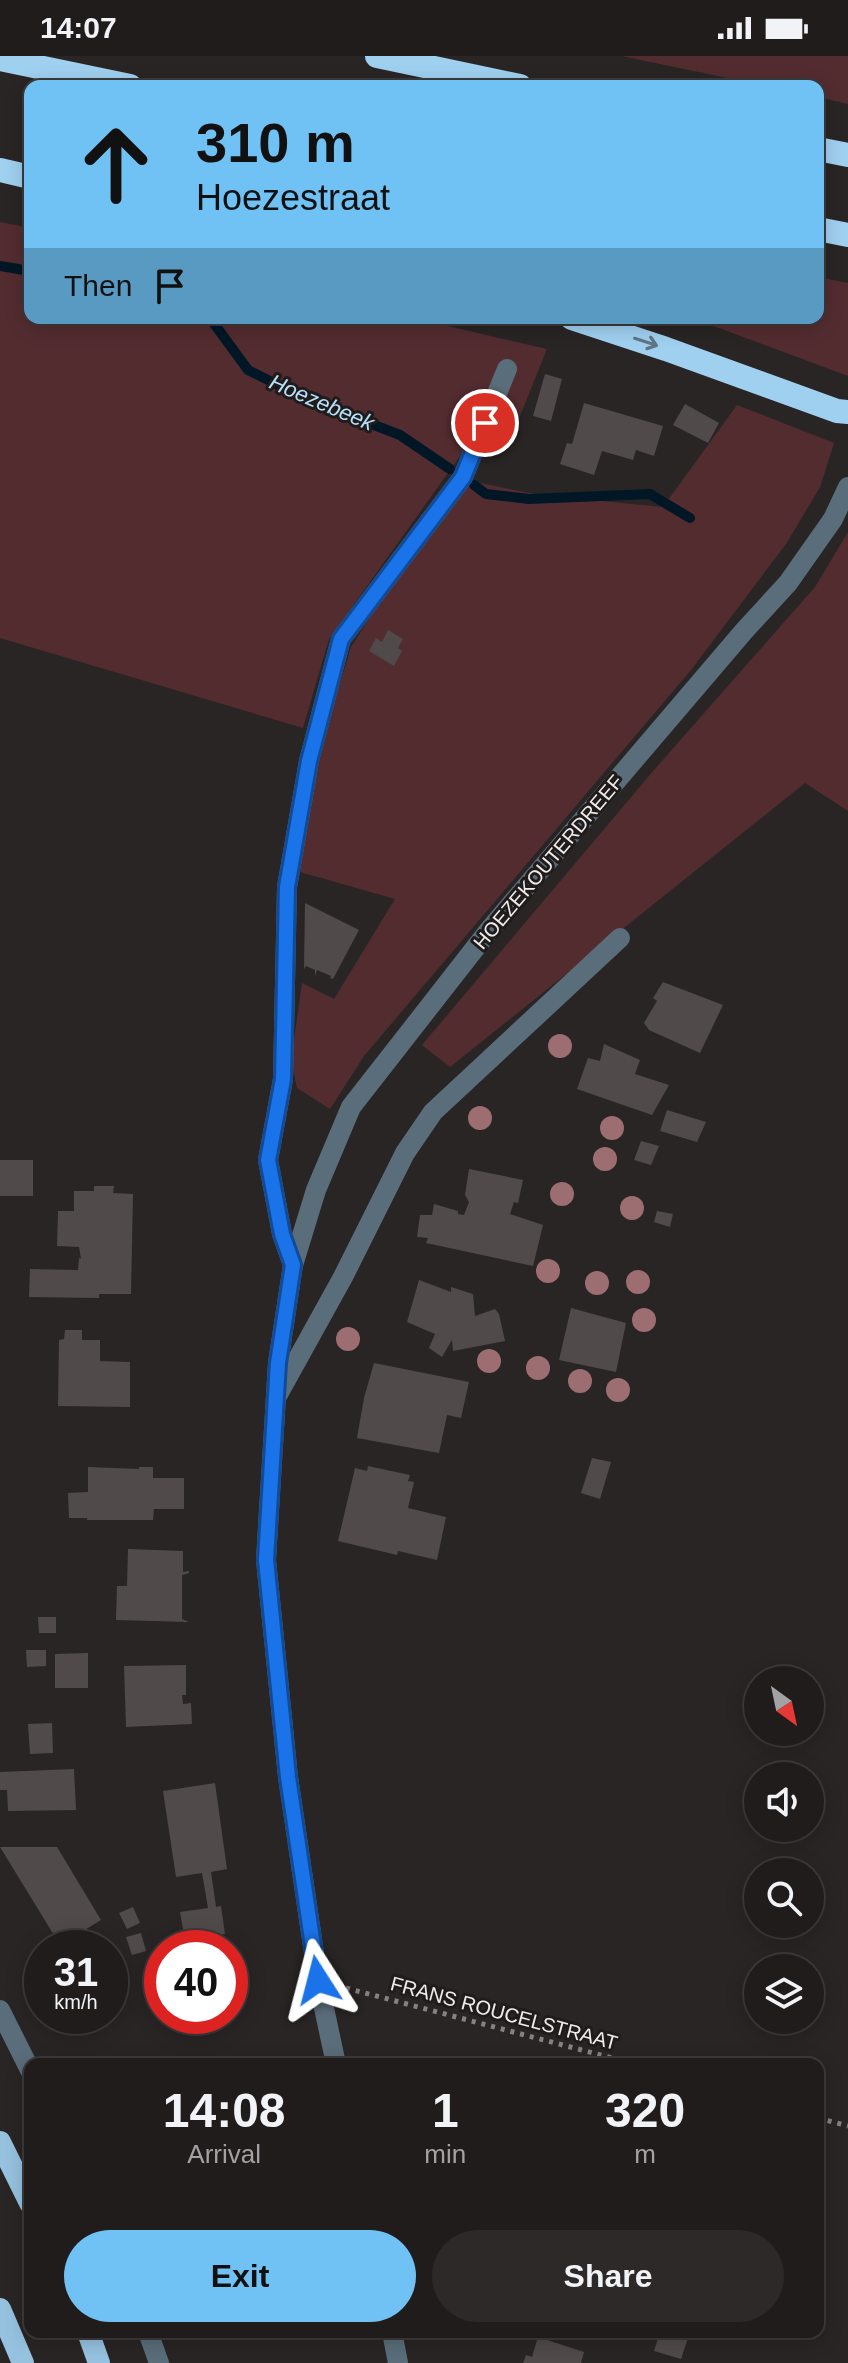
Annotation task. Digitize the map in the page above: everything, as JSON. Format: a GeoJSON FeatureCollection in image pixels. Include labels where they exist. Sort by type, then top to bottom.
{"type":"FeatureCollection","features":[{"type":"Feature","properties":{"kind":"highway"},"geometry":{"type":"LineString","coordinates":[[377,56],[491,80]]}},
{"type":"Feature","properties":{"kind":"highway"},"geometry":{"type":"LineString","coordinates":[[0,59],[101,80]]}},
{"type":"Feature","properties":{"kind":"highway"},"geometry":{"type":"LineString","coordinates":[[824,150],[848,155]]}},
{"type":"Feature","properties":{"kind":"highway"},"geometry":{"type":"LineString","coordinates":[[0,170],[24,176]]}},
{"type":"Feature","properties":{"kind":"highway"},"geometry":{"type":"LineString","coordinates":[[824,230],[848,235]]}},
{"type":"Feature","properties":{"kind":"highway"},"geometry":{"type":"LineString","coordinates":[[590,324],[844,414]]}},
{"type":"Feature","properties":{"kind":"highway"},"geometry":{"type":"LineString","coordinates":[[0,2142],[24,2191]]}},
{"type":"Feature","properties":{"kind":"highway"},"geometry":{"type":"LineString","coordinates":[[0,2309],[23,2363]]}},
{"type":"Feature","properties":{"kind":"highway"},"geometry":{"type":"LineString","coordinates":[[90,2338],[99,2363]]}},
{"type":"Feature","properties":{"kind":"street","name":"HOEZEKOUTERDREEF"},"geometry":{"type":"LineString","coordinates":[[293,1265],[282,1234],[268,1160],[283,1079],[287,887],[309,761],[341,639],[463,477],[507,369]]}},
{"type":"Feature","properties":{"kind":"street","name":"HOEZEKOUTERDREEF"},"geometry":{"type":"LineString","coordinates":[[335,2058],[318,1980],[288,1777],[266,1560],[278,1363],[293,1265],[316,1190],[351,1107],[490,929],[788,583],[833,519],[848,487]]}},
{"type":"Feature","properties":{"kind":"street","name":"HOEZEKOUTERDREEF"},"geometry":{"type":"LineString","coordinates":[[276,1398],[343,1277],[405,1153],[433,1112],[620,938]]}},
{"type":"Feature","properties":{"kind":"street"},"geometry":{"type":"LineString","coordinates":[[0,2010],[24,2058]]}},
{"type":"Feature","properties":{"kind":"street"},"geometry":{"type":"LineString","coordinates":[[150,2338],[159,2363]]}},
{"type":"Feature","properties":{"kind":"street"},"geometry":{"type":"LineString","coordinates":[[393,2338],[398,2363]]}},
{"type":"Feature","properties":{"kind":"path","name":"FRANS ROUCELSTRAAT"},"geometry":{"type":"LineString","coordinates":[[318,1980],[612,2058]]}},
{"type":"Feature","properties":{"kind":"path"},"geometry":{"type":"LineString","coordinates":[[824,2120],[848,2126]]}},
{"type":"Feature","properties":{"kind":"shaded area"},"geometry":{"type":"Polygon","coordinates":[[[622,56],[848,56],[848,104],[824,98],[824,80],[736,80],[622,56]]]}},
{"type":"Feature","properties":{"kind":"shaded area"},"geometry":{"type":"Polygon","coordinates":[[[0,222],[24,227],[24,324],[439,324],[547,349],[520,416],[476,427],[463,452],[329,639],[303,728],[0,638],[0,222]]]}},
{"type":"Feature","properties":{"kind":"shaded area"},"geometry":{"type":"Polygon","coordinates":[[[824,278],[848,283],[848,376],[708,324],[824,324],[824,278]]]}},
{"type":"Feature","properties":{"kind":"shaded area"},"geometry":{"type":"Polygon","coordinates":[[[737,405],[834,443],[820,487],[786,544],[691,670],[364,1056],[330,1109],[297,1088],[291,1061],[302,983],[334,999],[395,899],[300,872],[311,795],[351,647],[387,591],[470,481],[539,495],[663,507],[737,405]]]}},
{"type":"Feature","properties":{"kind":"shaded area"},"geometry":{"type":"Polygon","coordinates":[[[848,532],[848,811],[805,783],[450,1067],[422,1045],[654,770],[815,587],[848,532]]]}},
{"type":"Feature","properties":{"kind":"building"},"geometry":{"type":"Polygon","coordinates":[[[545,374],[562,379],[551,421],[533,416],[545,374]]]}},
{"type":"Feature","properties":{"kind":"building"},"geometry":{"type":"Polygon","coordinates":[[[584,403],[663,426],[654,456],[636,450],[633,460],[602,451],[594,475],[560,464],[567,443],[572,444],[584,403]]]}},
{"type":"Feature","properties":{"kind":"building"},"geometry":{"type":"Polygon","coordinates":[[[685,404],[719,423],[708,443],[673,425],[685,404]]]}},
{"type":"Feature","properties":{"kind":"building"},"geometry":{"type":"Polygon","coordinates":[[[388,630],[403,639],[398,648],[402,651],[394,666],[369,651],[376,638],[382,642],[388,630]]]}},
{"type":"Feature","properties":{"kind":"building"},"geometry":{"type":"Polygon","coordinates":[[[305,903],[359,930],[333,979],[317,970],[315,976],[315,970],[306,966],[304,969],[305,903]]]}},
{"type":"Feature","properties":{"kind":"building"},"geometry":{"type":"Polygon","coordinates":[[[663,982],[723,1005],[700,1053],[649,1030],[644,1023],[657,1001],[653,998],[663,982]]]}},
{"type":"Feature","properties":{"kind":"building"},"geometry":{"type":"Polygon","coordinates":[[[604,1044],[640,1060],[635,1074],[669,1085],[652,1115],[577,1089],[588,1058],[600,1061],[604,1044]]]}},
{"type":"Feature","properties":{"kind":"building"},"geometry":{"type":"Polygon","coordinates":[[[667,1110],[706,1122],[697,1142],[660,1131],[667,1110]]]}},
{"type":"Feature","properties":{"kind":"building"},"geometry":{"type":"Polygon","coordinates":[[[641,1141],[659,1146],[651,1165],[634,1160],[641,1141]]]}},
{"type":"Feature","properties":{"kind":"building"},"geometry":{"type":"Polygon","coordinates":[[[0,1160],[33,1160],[33,1196],[0,1196],[0,1160]]]}},
{"type":"Feature","properties":{"kind":"building"},"geometry":{"type":"Polygon","coordinates":[[[469,1169],[523,1180],[518,1203],[514,1202],[510,1214],[543,1225],[533,1266],[426,1243],[428,1238],[417,1237],[420,1215],[432,1215],[434,1204],[464,1215],[469,1202],[465,1195],[469,1169]]]}},
{"type":"Feature","properties":{"kind":"building"},"geometry":{"type":"Polygon","coordinates":[[[94,1186],[114,1186],[113,1193],[133,1194],[131,1294],[99,1294],[99,1298],[29,1297],[30,1269],[78,1270],[81,1259],[79,1247],[57,1246],[58,1211],[74,1211],[74,1191],[94,1191],[94,1186]]]}},
{"type":"Feature","properties":{"kind":"building"},"geometry":{"type":"Polygon","coordinates":[[[657,1211],[673,1214],[670,1227],[654,1222],[657,1211]]]}},
{"type":"Feature","properties":{"kind":"building"},"geometry":{"type":"Polygon","coordinates":[[[419,1280],[451,1292],[451,1287],[473,1294],[475,1316],[495,1309],[505,1341],[453,1351],[452,1340],[442,1357],[429,1348],[435,1334],[407,1322],[419,1280]]]}},
{"type":"Feature","properties":{"kind":"building"},"geometry":{"type":"Polygon","coordinates":[[[571,1308],[626,1323],[616,1372],[559,1360],[571,1308]]]}},
{"type":"Feature","properties":{"kind":"building"},"geometry":{"type":"Polygon","coordinates":[[[65,1330],[82,1330],[82,1340],[100,1340],[100,1361],[130,1362],[130,1407],[58,1406],[59,1340],[64,1339],[65,1330]]]}},
{"type":"Feature","properties":{"kind":"building"},"geometry":{"type":"Polygon","coordinates":[[[374,1363],[469,1382],[461,1418],[447,1415],[439,1453],[357,1438],[374,1363]]]}},
{"type":"Feature","properties":{"kind":"building"},"geometry":{"type":"Polygon","coordinates":[[[592,1458],[611,1462],[600,1499],[581,1493],[592,1458]]]}},
{"type":"Feature","properties":{"kind":"building"},"geometry":{"type":"Polygon","coordinates":[[[368,1466],[410,1475],[408,1481],[414,1482],[408,1508],[446,1517],[437,1560],[398,1551],[397,1555],[338,1541],[355,1468],[367,1471],[368,1466]]]}},
{"type":"Feature","properties":{"kind":"building"},"geometry":{"type":"Polygon","coordinates":[[[88,1467],[153,1467],[153,1478],[184,1478],[184,1509],[154,1509],[153,1520],[69,1518],[68,1493],[88,1492],[88,1467]]]}},
{"type":"Feature","properties":{"kind":"building"},"geometry":{"type":"Polygon","coordinates":[[[128,1549],[183,1551],[183,1572],[189,1573],[182,1575],[182,1619],[189,1622],[116,1620],[117,1586],[127,1586],[128,1549]]]}},
{"type":"Feature","properties":{"kind":"building"},"geometry":{"type":"Polygon","coordinates":[[[38,1617],[56,1617],[56,1633],[39,1633],[38,1617]]]}},
{"type":"Feature","properties":{"kind":"building"},"geometry":{"type":"Polygon","coordinates":[[[26,1650],[46,1650],[46,1666],[27,1667],[26,1650]]]}},
{"type":"Feature","properties":{"kind":"building"},"geometry":{"type":"Polygon","coordinates":[[[88,1653],[88,1688],[55,1688],[55,1654],[88,1653]]]}},
{"type":"Feature","properties":{"kind":"building"},"geometry":{"type":"Polygon","coordinates":[[[186,1665],[186,1695],[182,1695],[183,1704],[191,1703],[192,1724],[126,1727],[124,1666],[186,1665]]]}},
{"type":"Feature","properties":{"kind":"building"},"geometry":{"type":"Polygon","coordinates":[[[52,1723],[53,1753],[30,1754],[28,1724],[52,1723]]]}},
{"type":"Feature","properties":{"kind":"building"},"geometry":{"type":"Polygon","coordinates":[[[74,1769],[76,1810],[8,1811],[7,1790],[0,1790],[0,1772],[74,1769]]]}},
{"type":"Feature","properties":{"kind":"building"},"geometry":{"type":"Polygon","coordinates":[[[215,1783],[227,1869],[211,1872],[216,1907],[221,1906],[224,1930],[183,1930],[180,1912],[208,1908],[202,1873],[176,1877],[163,1791],[215,1783]]]}},
{"type":"Feature","properties":{"kind":"building"},"geometry":{"type":"Polygon","coordinates":[[[0,1847],[57,1847],[101,1920],[85,1930],[51,1930],[0,1847]]]}},
{"type":"Feature","properties":{"kind":"building"},"geometry":{"type":"Polygon","coordinates":[[[133,1907],[140,1923],[127,1929],[119,1913],[133,1907]]]}},
{"type":"Feature","properties":{"kind":"building"},"geometry":{"type":"Polygon","coordinates":[[[141,1933],[144,1952],[132,1955],[128,1936],[141,1933]]]}},
{"type":"Feature","properties":{"kind":"building"},"geometry":{"type":"Polygon","coordinates":[[[538,2338],[584,2352],[581,2363],[523,2363],[526,2355],[532,2357],[538,2338]]]}},
{"type":"Feature","properties":{"kind":"building"},"geometry":{"type":"Polygon","coordinates":[[[658,2338],[688,2338],[681,2359],[654,2351],[658,2338]]]}},
{"type":"Feature","properties":{"kind":"waterway","name":"Hoezebeek"},"geometry":{"type":"LineString","coordinates":[[0,266],[24,270]]}},
{"type":"Feature","properties":{"kind":"waterway","name":"Hoezebeek"},"geometry":{"type":"LineString","coordinates":[[214,324],[248,370],[304,398],[400,435],[450,469]]}},
{"type":"Feature","properties":{"kind":"waterway","name":"Hoezebeek"},"geometry":{"type":"LineString","coordinates":[[474,485],[486,494],[529,499],[650,494],[690,518]]}},
{"type":"Feature","properties":{"kind":"route"},"geometry":{"type":"LineString","coordinates":[[318,1980],[288,1777],[266,1560],[278,1363],[293,1265],[282,1234],[268,1160],[283,1079],[287,887],[309,761],[341,639],[463,477],[485,423]]}}]}
